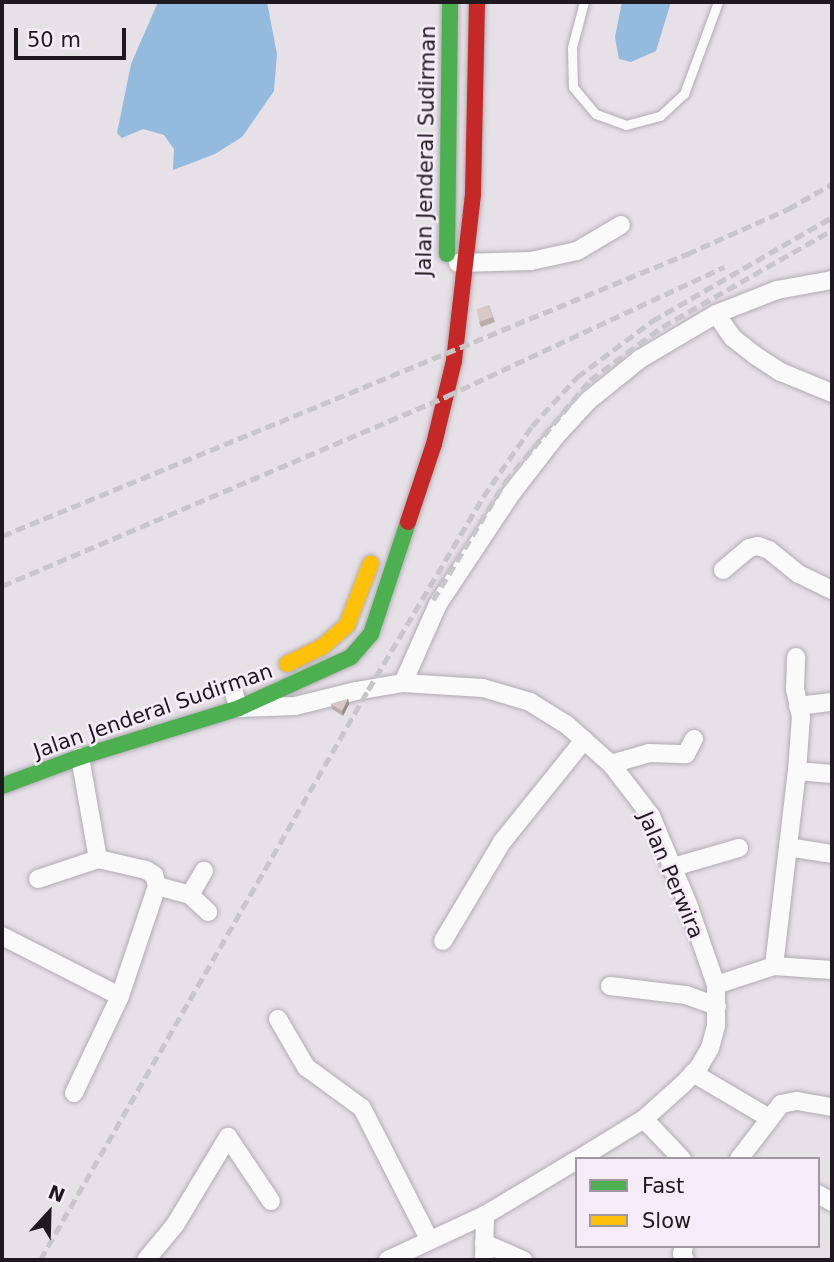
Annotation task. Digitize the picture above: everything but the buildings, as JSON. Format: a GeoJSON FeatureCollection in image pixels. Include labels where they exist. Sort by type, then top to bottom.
{"type":"FeatureCollection","features":[{"type":"Feature","properties":{"kind":"highway","name":"Jalan Jenderal Sudirman"},"geometry":{"type":"LineString","coordinates":[[2,786],[80,757],[239,708],[351,657],[371,634],[434,444],[454,361],[450,2]]}},
{"type":"Feature","properties":{"kind":"highway","name":"Jalan Jenderal Sudirman"},"geometry":{"type":"LineString","coordinates":[[453,267],[473,192],[477,2]]}},
{"type":"Feature","properties":{"kind":"highway","name":"Jalan Jenderal Sudirman"},"geometry":{"type":"LineString","coordinates":[[267,674],[322,647],[347,625],[375,553]]}},
{"type":"Feature","properties":{"kind":"street"},"geometry":{"type":"LineString","coordinates":[[453,267],[531,261],[577,251],[621,225]]}},
{"type":"Feature","properties":{"kind":"street"},"geometry":{"type":"LineString","coordinates":[[403,683],[438,604],[511,494],[555,437],[589,401],[640,359],[716,314],[777,290],[832,280]]}},
{"type":"Feature","properties":{"kind":"street"},"geometry":{"type":"LineString","coordinates":[[716,314],[733,338],[757,356],[781,372],[832,393]]}},
{"type":"Feature","properties":{"kind":"street"},"geometry":{"type":"LineString","coordinates":[[723,570],[749,548],[758,546],[769,550],[799,573],[832,590]]}},
{"type":"Feature","properties":{"kind":"street"},"geometry":{"type":"LineString","coordinates":[[774,966],[797,771],[799,706],[795,689],[796,657]]}},
{"type":"Feature","properties":{"kind":"street","name":"Jalan Perwira"},"geometry":{"type":"LineString","coordinates":[[239,708],[295,706],[403,683],[483,688],[530,702],[584,740],[611,764],[651,816],[670,868],[688,904],[716,985],[717,1006],[710,1048],[693,1073],[644,1119],[581,1157]]}},
{"type":"Feature","properties":{"kind":"street"},"geometry":{"type":"LineString","coordinates":[[233,690],[239,708]]}},
{"type":"Feature","properties":{"kind":"street"},"geometry":{"type":"LineString","coordinates":[[799,706],[832,702]]}},
{"type":"Feature","properties":{"kind":"street"},"geometry":{"type":"LineString","coordinates":[[611,764],[649,753],[666,756],[686,754],[694,739]]}},
{"type":"Feature","properties":{"kind":"street"},"geometry":{"type":"LineString","coordinates":[[443,941],[502,842],[584,740]]}},
{"type":"Feature","properties":{"kind":"street"},"geometry":{"type":"LineString","coordinates":[[80,757],[98,859]]}},
{"type":"Feature","properties":{"kind":"street"},"geometry":{"type":"LineString","coordinates":[[797,771],[832,774]]}},
{"type":"Feature","properties":{"kind":"street"},"geometry":{"type":"LineString","coordinates":[[788,847],[832,854]]}},
{"type":"Feature","properties":{"kind":"street"},"geometry":{"type":"LineString","coordinates":[[670,868],[739,848]]}},
{"type":"Feature","properties":{"kind":"street"},"geometry":{"type":"LineString","coordinates":[[38,879],[98,859],[146,870],[154,875],[158,886],[120,996],[74,1093]]}},
{"type":"Feature","properties":{"kind":"street"},"geometry":{"type":"LineString","coordinates":[[190,895],[204,871]]}},
{"type":"Feature","properties":{"kind":"street"},"geometry":{"type":"LineString","coordinates":[[158,886],[190,895],[208,912]]}},
{"type":"Feature","properties":{"kind":"street"},"geometry":{"type":"LineString","coordinates":[[2,936],[120,996]]}},
{"type":"Feature","properties":{"kind":"street"},"geometry":{"type":"LineString","coordinates":[[716,985],[774,966],[832,970]]}},
{"type":"Feature","properties":{"kind":"street"},"geometry":{"type":"LineString","coordinates":[[610,986],[694,997],[717,1006]]}},
{"type":"Feature","properties":{"kind":"street"},"geometry":{"type":"LineString","coordinates":[[278,1019],[306,1067],[362,1108],[429,1239]]}},
{"type":"Feature","properties":{"kind":"street"},"geometry":{"type":"LineString","coordinates":[[693,1073],[769,1118]]}},
{"type":"Feature","properties":{"kind":"street"},"geometry":{"type":"LineString","coordinates":[[746,1157],[769,1118],[781,1104],[790,1101],[832,1107]]}},
{"type":"Feature","properties":{"kind":"street"},"geometry":{"type":"LineString","coordinates":[[644,1119],[680,1157]]}},
{"type":"Feature","properties":{"kind":"street"},"geometry":{"type":"LineString","coordinates":[[146,1260],[175,1224],[228,1137],[271,1201]]}},
{"type":"Feature","properties":{"kind":"street","name":"Jalan Perwira"},"geometry":{"type":"LineString","coordinates":[[388,1260],[485,1215],[575,1161]]}},
{"type":"Feature","properties":{"kind":"street"},"geometry":{"type":"LineString","coordinates":[[485,1215],[484,1252],[523,1260]]}},
{"type":"Feature","properties":{"kind":"lane"},"geometry":{"type":"LineString","coordinates":[[584,2],[572,47],[573,87],[596,114],[626,125],[660,116],[684,93],[718,2]]}},
{"type":"Feature","properties":{"kind":"water"},"geometry":{"type":"Polygon","coordinates":[[[158,2],[267,2],[277,54],[274,91],[242,137],[215,154],[173,170],[174,149],[164,135],[143,129],[122,138],[117,133],[131,64],[158,2]]]}},
{"type":"Feature","properties":{"kind":"water"},"geometry":{"type":"Polygon","coordinates":[[[622,2],[671,2],[656,51],[631,62],[619,59],[615,37],[622,2]]]}},
{"type":"Feature","properties":{"kind":"railway"},"geometry":{"type":"LineString","coordinates":[[2,536],[687,254],[788,209],[832,184]]}},
{"type":"Feature","properties":{"kind":"railway"},"geometry":{"type":"LineString","coordinates":[[40,1260],[368,690],[483,497],[532,426],[577,377],[652,321],[832,217]]}},
{"type":"Feature","properties":{"kind":"railway"},"geometry":{"type":"LineString","coordinates":[[433,600],[505,482],[590,380],[662,327],[832,230]]}},
{"type":"Feature","properties":{"kind":"railway"},"geometry":{"type":"LineString","coordinates":[[2,586],[447,396],[724,267]]}},
{"type":"Feature","properties":{"kind":"traffic: fast"},"geometry":{"type":"LineString","coordinates":[[447,254],[450,2]]}},
{"type":"Feature","properties":{"kind":"traffic: fast"},"geometry":{"type":"LineString","coordinates":[[2,786],[80,757],[239,708],[351,657],[371,634],[408,522]]}},
{"type":"Feature","properties":{"kind":"traffic: slow"},"geometry":{"type":"LineString","coordinates":[[287,664],[322,647],[347,625],[371,563]]}},
{"type":"Feature","properties":{"kind":"traffic: jam"},"geometry":{"type":"LineString","coordinates":[[408,522],[434,444],[454,361],[473,193],[477,2]]}}]}
